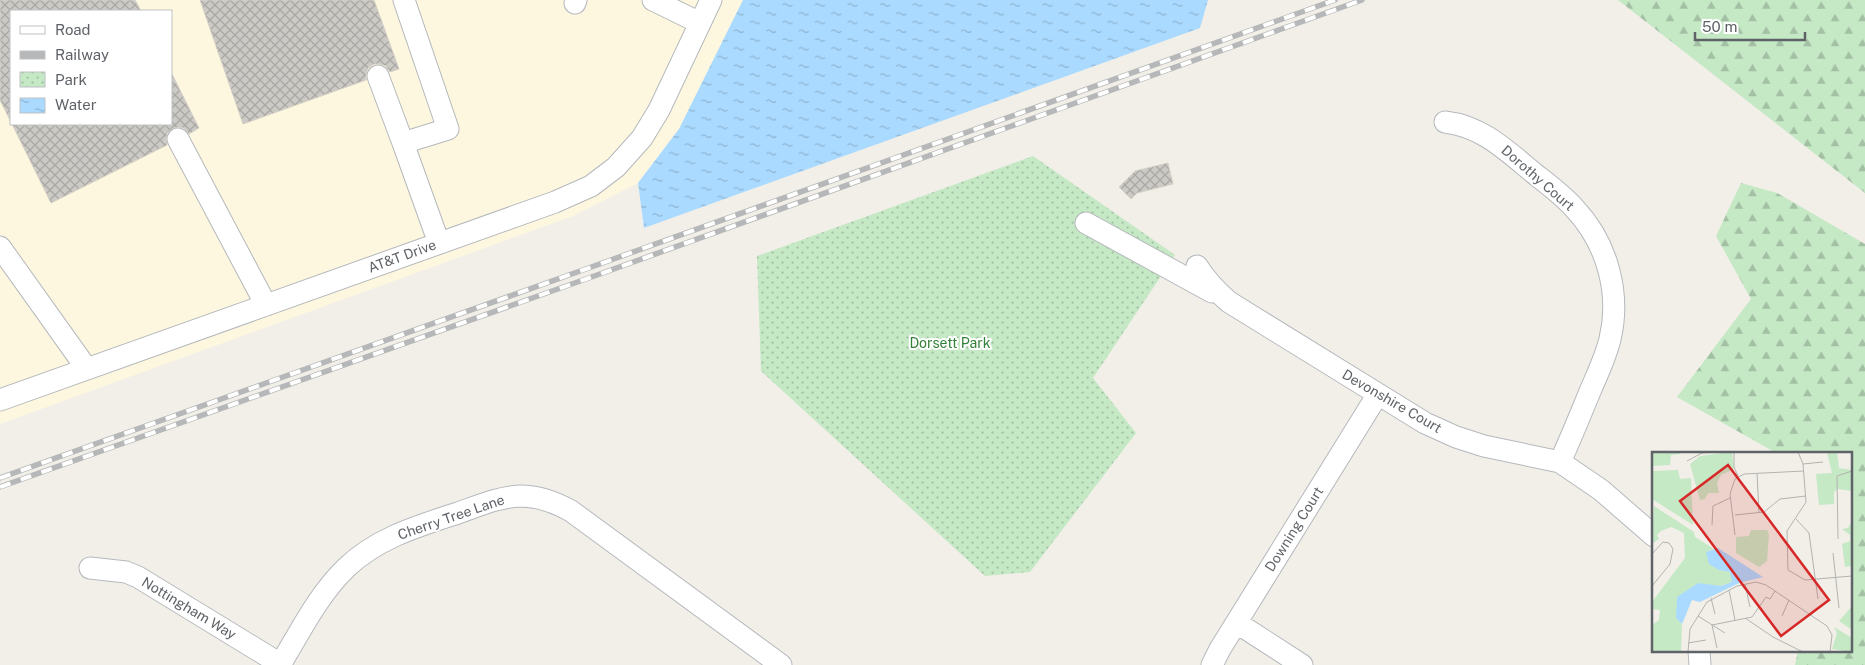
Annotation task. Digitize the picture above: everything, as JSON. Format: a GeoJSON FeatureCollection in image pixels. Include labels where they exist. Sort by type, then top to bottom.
{"type":"FeatureCollection","features":[{"type":"Feature","properties":{"kind":"street"},"geometry":{"type":"LineString","coordinates":[[403,144],[448,129],[404,0]]}},
{"type":"Feature","properties":{"kind":"street"},"geometry":{"type":"LineString","coordinates":[[653,0],[700,23]]}},
{"type":"Feature","properties":{"kind":"street","name":"AT&T Drive"},"geometry":{"type":"LineString","coordinates":[[0,400],[555,202],[591,186],[616,167],[642,138],[659,110],[711,0]]}},
{"type":"Feature","properties":{"kind":"street"},"geometry":{"type":"LineString","coordinates":[[378,76],[439,243]]}},
{"type":"Feature","properties":{"kind":"street","name":"Dorothy Court"},"geometry":{"type":"LineString","coordinates":[[1445,122],[1468,126],[1486,135],[1556,191],[1576,209],[1590,227],[1606,261],[1614,300],[1610,339],[1604,359],[1560,462]]}},
{"type":"Feature","properties":{"kind":"street"},"geometry":{"type":"LineString","coordinates":[[178,139],[266,305]]}},
{"type":"Feature","properties":{"kind":"street"},"geometry":{"type":"LineString","coordinates":[[1086,223],[1229,302]]}},
{"type":"Feature","properties":{"kind":"street"},"geometry":{"type":"LineString","coordinates":[[0,247],[87,369]]}},
{"type":"Feature","properties":{"kind":"street","name":"Devonshire Court"},"geometry":{"type":"LineString","coordinates":[[1197,266],[1216,291],[1229,302],[1425,423],[1456,437],[1484,446],[1560,462],[1601,490],[1652,534]]}},
{"type":"Feature","properties":{"kind":"street","name":"Downing Court"},"geometry":{"type":"LineString","coordinates":[[1212,665],[1378,394]]}},
{"type":"Feature","properties":{"kind":"street","name":"Cherry Tree Lane"},"geometry":{"type":"LineString","coordinates":[[281,665],[324,593],[348,566],[366,552],[405,531],[493,501],[521,496],[550,501],[571,511],[781,665]]}},
{"type":"Feature","properties":{"kind":"street","name":"Nottingham Way"},"geometry":{"type":"LineString","coordinates":[[90,568],[126,572],[138,577],[281,665]]}},
{"type":"Feature","properties":{"kind":"street"},"geometry":{"type":"LineString","coordinates":[[1237,622],[1302,665]]}},
{"type":"Feature","properties":{"kind":"street"},"geometry":{"type":"LineString","coordinates":[[1699,652],[1700,665]]}},
{"type":"Feature","properties":{"kind":"shaded area"},"geometry":{"type":"Polygon","coordinates":[[[0,0],[743,0],[679,129],[638,183],[573,216],[0,424],[0,0]]]}},
{"type":"Feature","properties":{"kind":"green space"},"geometry":{"type":"Polygon","coordinates":[[[1618,0],[1865,0],[1865,193],[1618,0]]]}},
{"type":"Feature","properties":{"kind":"green space","name":"Dorsett Park"},"geometry":{"type":"Polygon","coordinates":[[[1033,156],[1175,255],[1093,378],[1136,433],[1030,572],[985,576],[761,371],[757,256],[1033,156]]]}},
{"type":"Feature","properties":{"kind":"green space"},"geometry":{"type":"Polygon","coordinates":[[[1741,183],[1777,193],[1865,244],[1865,665],[1795,665],[1798,652],[1852,652],[1852,452],[1774,452],[1677,397],[1751,299],[1716,236],[1741,183]]]}},
{"type":"Feature","properties":{"kind":"water"},"geometry":{"type":"Polygon","coordinates":[[[743,0],[1208,0],[1200,28],[644,228],[638,183],[679,129],[743,0]]]}},
{"type":"Feature","properties":{"kind":"building"},"geometry":{"type":"Polygon","coordinates":[[[0,0],[135,0],[140,10],[10,10],[10,120],[0,100],[0,0]]]}},
{"type":"Feature","properties":{"kind":"building"},"geometry":{"type":"Polygon","coordinates":[[[200,0],[374,0],[399,69],[390,72],[386,66],[374,64],[368,68],[366,80],[243,124],[200,0]]]}},
{"type":"Feature","properties":{"kind":"building"},"geometry":{"type":"Polygon","coordinates":[[[172,74],[199,128],[189,134],[184,128],[173,128],[167,133],[167,145],[51,203],[12,125],[172,125],[172,74]]]}},
{"type":"Feature","properties":{"kind":"building"},"geometry":{"type":"Polygon","coordinates":[[[1168,163],[1173,184],[1137,193],[1131,199],[1119,187],[1135,171],[1168,163]]]}},
{"type":"Feature","properties":{"kind":"railway"},"geometry":{"type":"LineString","coordinates":[[0,478],[1335,0]]}},
{"type":"Feature","properties":{"kind":"railway"},"geometry":{"type":"LineString","coordinates":[[0,487],[1362,0]]}}]}
